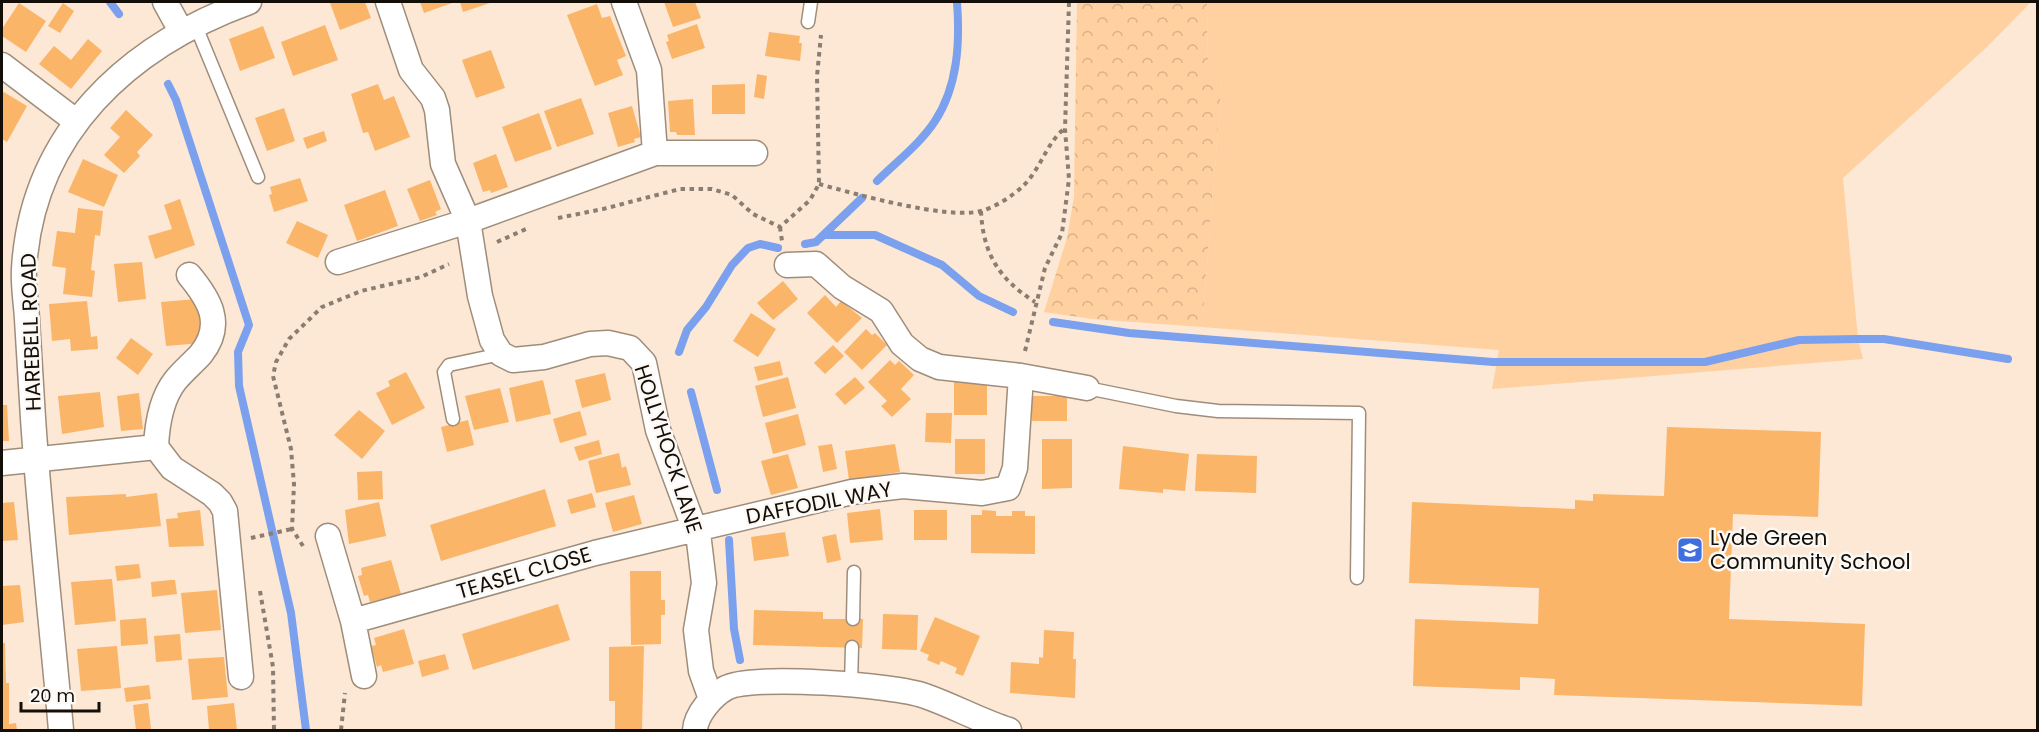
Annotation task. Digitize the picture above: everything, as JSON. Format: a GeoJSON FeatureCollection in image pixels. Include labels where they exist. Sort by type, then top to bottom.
{"type":"FeatureCollection","features":[{"type":"Feature","properties":{"kind":"street"},"geometry":{"type":"LineString","coordinates":[[165,2],[188,27]]}},
{"type":"Feature","properties":{"kind":"street","name":"HAREBELL ROAD"},"geometry":{"type":"LineString","coordinates":[[61,730],[36,461],[24,270],[32,210],[55,153],[77,122],[136,60],[188,27],[249,2]]}},
{"type":"Feature","properties":{"kind":"street"},"geometry":{"type":"LineString","coordinates":[[388,2],[411,70],[433,98],[437,110],[443,164],[468,221],[480,297],[492,340],[501,354]]}},
{"type":"Feature","properties":{"kind":"street"},"geometry":{"type":"LineString","coordinates":[[624,2],[649,70],[655,153]]}},
{"type":"Feature","properties":{"kind":"street"},"geometry":{"type":"LineString","coordinates":[[2,65],[77,122]]}},
{"type":"Feature","properties":{"kind":"street"},"geometry":{"type":"LineString","coordinates":[[338,262],[468,221],[655,153],[755,153]]}},
{"type":"Feature","properties":{"kind":"street"},"geometry":{"type":"LineString","coordinates":[[787,265],[816,264],[842,287],[881,311],[902,344],[920,359],[939,367],[1021,376],[1087,388]]}},
{"type":"Feature","properties":{"kind":"street"},"geometry":{"type":"LineString","coordinates":[[189,275],[205,294],[212,308],[212,324],[203,352],[174,382],[166,399],[158,422],[156,447],[172,468],[212,494],[225,511],[241,677]]}},
{"type":"Feature","properties":{"kind":"street","name":"HOLLYHOCK LANE"},"geometry":{"type":"LineString","coordinates":[[501,354],[513,360],[544,357],[590,345],[608,343],[630,348],[644,363],[658,430],[696,528],[704,583],[696,630],[701,671],[711,699]]}},
{"type":"Feature","properties":{"kind":"street","name":"DAFFODIL WAY"},"geometry":{"type":"LineString","coordinates":[[696,528],[872,490],[903,486],[982,493],[1008,488],[1015,468],[1021,376]]}},
{"type":"Feature","properties":{"kind":"street"},"geometry":{"type":"LineString","coordinates":[[2,463],[156,447]]}},
{"type":"Feature","properties":{"kind":"street","name":"TEASEL CLOSE"},"geometry":{"type":"LineString","coordinates":[[353,621],[595,553],[696,528]]}},
{"type":"Feature","properties":{"kind":"street"},"geometry":{"type":"LineString","coordinates":[[328,536],[353,621],[364,676]]}},
{"type":"Feature","properties":{"kind":"street"},"geometry":{"type":"LineString","coordinates":[[695,730],[711,699],[728,687],[748,682],[851,684],[896,688],[925,696],[974,718],[1009,730]]}},
{"type":"Feature","properties":{"kind":"lane"},"geometry":{"type":"LineString","coordinates":[[808,22],[811,2]]}},
{"type":"Feature","properties":{"kind":"lane"},"geometry":{"type":"LineString","coordinates":[[188,27],[258,177]]}},
{"type":"Feature","properties":{"kind":"lane"},"geometry":{"type":"LineString","coordinates":[[453,419],[444,372],[449,364],[501,354]]}},
{"type":"Feature","properties":{"kind":"lane"},"geometry":{"type":"LineString","coordinates":[[1087,388],[1176,406],[1218,411],[1359,412],[1357,578]]}},
{"type":"Feature","properties":{"kind":"lane"},"geometry":{"type":"LineString","coordinates":[[853,619],[854,572]]}},
{"type":"Feature","properties":{"kind":"lane"},"geometry":{"type":"LineString","coordinates":[[851,684],[852,647]]}},
{"type":"Feature","properties":{"kind":"path"},"geometry":{"type":"LineString","coordinates":[[1021,376],[1035,302],[1046,268],[1062,233],[1069,179],[1065,129],[1069,2]]}},
{"type":"Feature","properties":{"kind":"path"},"geometry":{"type":"LineString","coordinates":[[819,184],[931,210],[981,211],[1016,192],[1026,183],[1055,137],[1065,129]]}},
{"type":"Feature","properties":{"kind":"path"},"geometry":{"type":"LineString","coordinates":[[981,211],[982,233],[988,255],[1015,289],[1035,302]]}},
{"type":"Feature","properties":{"kind":"path"},"geometry":{"type":"LineString","coordinates":[[338,568],[321,566],[292,529],[295,506],[291,449],[273,376],[276,362],[289,339],[322,307],[334,300],[361,291],[421,277],[473,252]]}},
{"type":"Feature","properties":{"kind":"path"},"geometry":{"type":"LineString","coordinates":[[251,550],[248,539],[292,529]]}},
{"type":"Feature","properties":{"kind":"path"},"geometry":{"type":"LineString","coordinates":[[258,585],[273,667],[274,730]]}},
{"type":"Feature","properties":{"kind":"green space"},"geometry":{"type":"Polygon","coordinates":[[[1077,2],[1207,2],[1208,66],[1222,82],[1202,327],[1093,319],[1044,312],[1067,238],[1074,197],[1077,2]]]}},
{"type":"Feature","properties":{"kind":"green space"},"geometry":{"type":"Polygon","coordinates":[[[1207,2],[2031,2],[1987,47],[1843,178],[1858,339],[1863,359],[1492,389],[1499,350],[1202,327],[1222,82],[1208,66],[1207,2]]]}},
{"type":"Feature","properties":{"kind":"building"},"geometry":{"type":"Polygon","coordinates":[[[365,2],[371,18],[340,30],[330,3],[365,2]]]}},
{"type":"Feature","properties":{"kind":"building"},"geometry":{"type":"Polygon","coordinates":[[[420,2],[455,2],[424,13],[420,2]]]}},
{"type":"Feature","properties":{"kind":"building"},"geometry":{"type":"Polygon","coordinates":[[[460,2],[493,2],[463,12],[460,2]]]}},
{"type":"Feature","properties":{"kind":"building"},"geometry":{"type":"Polygon","coordinates":[[[664,2],[695,2],[701,18],[673,27],[664,2]]]}},
{"type":"Feature","properties":{"kind":"building"},"geometry":{"type":"Polygon","coordinates":[[[19,3],[46,21],[26,52],[2,36],[2,29],[19,3]]]}},
{"type":"Feature","properties":{"kind":"building"},"geometry":{"type":"Polygon","coordinates":[[[63,3],[74,11],[60,33],[48,26],[63,3]]]}},
{"type":"Feature","properties":{"kind":"building"},"geometry":{"type":"Polygon","coordinates":[[[597,4],[602,18],[610,16],[626,56],[617,60],[623,75],[595,86],[567,15],[597,4]]]}},
{"type":"Feature","properties":{"kind":"building"},"geometry":{"type":"Polygon","coordinates":[[[697,24],[705,48],[672,59],[666,42],[669,41],[667,35],[697,24]]]}},
{"type":"Feature","properties":{"kind":"building"},"geometry":{"type":"Polygon","coordinates":[[[325,25],[338,60],[293,76],[281,42],[325,25]]]}},
{"type":"Feature","properties":{"kind":"building"},"geometry":{"type":"Polygon","coordinates":[[[263,26],[275,58],[240,71],[229,39],[263,26]]]}},
{"type":"Feature","properties":{"kind":"building"},"geometry":{"type":"Polygon","coordinates":[[[769,32],[800,36],[799,43],[802,43],[800,61],[765,56],[769,32]]]}},
{"type":"Feature","properties":{"kind":"building"},"geometry":{"type":"Polygon","coordinates":[[[88,39],[102,51],[71,89],[39,64],[54,46],[71,60],[88,39]]]}},
{"type":"Feature","properties":{"kind":"building"},"geometry":{"type":"Polygon","coordinates":[[[491,50],[505,88],[476,98],[462,60],[491,50]]]}},
{"type":"Feature","properties":{"kind":"building"},"geometry":{"type":"Polygon","coordinates":[[[757,74],[767,76],[764,99],[754,97],[757,74]]]}},
{"type":"Feature","properties":{"kind":"building"},"geometry":{"type":"Polygon","coordinates":[[[378,84],[384,100],[394,96],[410,137],[375,151],[368,132],[363,133],[351,94],[378,84]]]}},
{"type":"Feature","properties":{"kind":"building"},"geometry":{"type":"Polygon","coordinates":[[[745,84],[745,114],[712,114],[712,85],[745,84]]]}},
{"type":"Feature","properties":{"kind":"building"},"geometry":{"type":"Polygon","coordinates":[[[2,91],[27,106],[7,142],[2,139],[2,91]]]}},
{"type":"Feature","properties":{"kind":"building"},"geometry":{"type":"Polygon","coordinates":[[[581,98],[594,134],[557,147],[544,111],[581,98]]]}},
{"type":"Feature","properties":{"kind":"building"},"geometry":{"type":"Polygon","coordinates":[[[693,99],[695,135],[677,135],[676,132],[670,132],[668,101],[693,99]]]}},
{"type":"Feature","properties":{"kind":"building"},"geometry":{"type":"Polygon","coordinates":[[[632,106],[641,137],[634,139],[635,142],[618,147],[608,113],[632,106]]]}},
{"type":"Feature","properties":{"kind":"building"},"geometry":{"type":"Polygon","coordinates":[[[284,108],[295,141],[267,151],[255,118],[284,108]]]}},
{"type":"Feature","properties":{"kind":"building"},"geometry":{"type":"Polygon","coordinates":[[[126,110],[153,135],[137,152],[140,156],[124,173],[104,155],[120,137],[110,128],[126,110]]]}},
{"type":"Feature","properties":{"kind":"building"},"geometry":{"type":"Polygon","coordinates":[[[539,113],[552,149],[515,162],[502,127],[539,113]]]}},
{"type":"Feature","properties":{"kind":"building"},"geometry":{"type":"Polygon","coordinates":[[[324,131],[327,141],[307,149],[303,138],[324,131]]]}},
{"type":"Feature","properties":{"kind":"building"},"geometry":{"type":"Polygon","coordinates":[[[496,154],[508,187],[491,193],[490,190],[483,192],[473,163],[496,154]]]}},
{"type":"Feature","properties":{"kind":"building"},"geometry":{"type":"Polygon","coordinates":[[[83,159],[118,175],[104,207],[68,192],[83,159]]]}},
{"type":"Feature","properties":{"kind":"building"},"geometry":{"type":"Polygon","coordinates":[[[300,178],[308,201],[274,212],[269,195],[272,194],[270,187],[300,178]]]}},
{"type":"Feature","properties":{"kind":"building"},"geometry":{"type":"Polygon","coordinates":[[[430,180],[441,209],[435,212],[437,215],[420,221],[407,189],[430,180]]]}},
{"type":"Feature","properties":{"kind":"building"},"geometry":{"type":"Polygon","coordinates":[[[385,190],[398,226],[357,241],[344,205],[385,190]]]}},
{"type":"Feature","properties":{"kind":"building"},"geometry":{"type":"Polygon","coordinates":[[[180,199],[195,245],[155,259],[148,236],[172,229],[164,205],[180,199]]]}},
{"type":"Feature","properties":{"kind":"building"},"geometry":{"type":"Polygon","coordinates":[[[78,208],[103,211],[100,236],[95,235],[91,270],[95,271],[92,297],[63,294],[66,268],[52,266],[57,231],[75,233],[78,208]]]}},
{"type":"Feature","properties":{"kind":"building"},"geometry":{"type":"Polygon","coordinates":[[[297,221],[328,235],[318,258],[286,243],[297,221]]]}},
{"type":"Feature","properties":{"kind":"building"},"geometry":{"type":"Polygon","coordinates":[[[142,262],[146,299],[118,302],[114,264],[142,262]]]}},
{"type":"Feature","properties":{"kind":"building"},"geometry":{"type":"Polygon","coordinates":[[[783,281],[798,299],[773,320],[757,303],[783,281]]]}},
{"type":"Feature","properties":{"kind":"building"},"geometry":{"type":"Polygon","coordinates":[[[825,295],[836,307],[841,301],[862,318],[837,343],[807,313],[825,295]]]}},
{"type":"Feature","properties":{"kind":"building"},"geometry":{"type":"Polygon","coordinates":[[[197,299],[202,343],[166,346],[161,302],[197,299]]]}},
{"type":"Feature","properties":{"kind":"building"},"geometry":{"type":"Polygon","coordinates":[[[87,301],[91,337],[97,336],[98,349],[71,351],[70,339],[52,341],[49,304],[87,301]]]}},
{"type":"Feature","properties":{"kind":"building"},"geometry":{"type":"Polygon","coordinates":[[[751,313],[776,329],[758,357],[733,341],[751,313]]]}},
{"type":"Feature","properties":{"kind":"building"},"geometry":{"type":"Polygon","coordinates":[[[866,329],[872,335],[875,333],[887,345],[862,370],[844,352],[866,329]]]}},
{"type":"Feature","properties":{"kind":"building"},"geometry":{"type":"Polygon","coordinates":[[[131,338],[153,354],[138,375],[116,358],[131,338]]]}},
{"type":"Feature","properties":{"kind":"building"},"geometry":{"type":"Polygon","coordinates":[[[833,345],[844,356],[825,374],[814,363],[833,345]]]}},
{"type":"Feature","properties":{"kind":"building"},"geometry":{"type":"Polygon","coordinates":[[[890,360],[895,365],[899,361],[914,375],[901,389],[911,399],[892,417],[881,406],[887,401],[868,382],[890,360]]]}},
{"type":"Feature","properties":{"kind":"building"},"geometry":{"type":"Polygon","coordinates":[[[780,361],[783,375],[758,381],[754,367],[780,361]]]}},
{"type":"Feature","properties":{"kind":"building"},"geometry":{"type":"Polygon","coordinates":[[[406,372],[425,408],[392,425],[376,393],[390,386],[388,381],[406,372]]]}},
{"type":"Feature","properties":{"kind":"building"},"geometry":{"type":"Polygon","coordinates":[[[605,373],[611,400],[582,408],[575,380],[605,373]]]}},
{"type":"Feature","properties":{"kind":"building"},"geometry":{"type":"Polygon","coordinates":[[[788,377],[796,408],[763,417],[755,386],[788,377]]]}},
{"type":"Feature","properties":{"kind":"building"},"geometry":{"type":"Polygon","coordinates":[[[855,377],[865,388],[845,405],[835,394],[855,377]]]}},
{"type":"Feature","properties":{"kind":"building"},"geometry":{"type":"Polygon","coordinates":[[[543,380],[551,414],[516,422],[509,388],[543,380]]]}},
{"type":"Feature","properties":{"kind":"building"},"geometry":{"type":"Polygon","coordinates":[[[954,380],[987,380],[987,415],[954,415],[954,380]]]}},
{"type":"Feature","properties":{"kind":"building"},"geometry":{"type":"Polygon","coordinates":[[[500,388],[509,422],[474,430],[465,396],[500,388]]]}},
{"type":"Feature","properties":{"kind":"building"},"geometry":{"type":"Polygon","coordinates":[[[100,392],[104,427],[62,434],[58,396],[100,392]]]}},
{"type":"Feature","properties":{"kind":"building"},"geometry":{"type":"Polygon","coordinates":[[[139,393],[143,429],[121,431],[117,396],[139,393]]]}},
{"type":"Feature","properties":{"kind":"building"},"geometry":{"type":"Polygon","coordinates":[[[1032,396],[1067,396],[1067,421],[1032,421],[1032,396]]]}},
{"type":"Feature","properties":{"kind":"building"},"geometry":{"type":"Polygon","coordinates":[[[2,405],[7,405],[9,441],[2,441],[2,405]]]}},
{"type":"Feature","properties":{"kind":"building"},"geometry":{"type":"Polygon","coordinates":[[[359,410],[385,431],[362,459],[334,435],[359,410]]]}},
{"type":"Feature","properties":{"kind":"building"},"geometry":{"type":"Polygon","coordinates":[[[580,411],[587,435],[560,443],[553,419],[580,411]]]}},
{"type":"Feature","properties":{"kind":"building"},"geometry":{"type":"Polygon","coordinates":[[[926,413],[952,413],[951,443],[925,442],[926,413]]]}},
{"type":"Feature","properties":{"kind":"building"},"geometry":{"type":"Polygon","coordinates":[[[798,414],[806,445],[773,454],[765,423],[798,414]]]}},
{"type":"Feature","properties":{"kind":"building"},"geometry":{"type":"Polygon","coordinates":[[[468,420],[474,445],[447,452],[441,427],[468,420]]]}},
{"type":"Feature","properties":{"kind":"building"},"geometry":{"type":"Polygon","coordinates":[[[1667,427],[1821,432],[1818,517],[1733,514],[1729,619],[1865,624],[1862,706],[1554,695],[1555,679],[1520,677],[1520,690],[1413,686],[1415,619],[1538,624],[1539,588],[1409,583],[1412,502],[1575,509],[1575,500],[1593,501],[1593,494],[1664,496],[1667,427]]]}},
{"type":"Feature","properties":{"kind":"building"},"geometry":{"type":"Polygon","coordinates":[[[955,439],[985,439],[985,474],[955,474],[955,439]]]}},
{"type":"Feature","properties":{"kind":"building"},"geometry":{"type":"Polygon","coordinates":[[[1042,439],[1072,439],[1072,488],[1042,489],[1042,439]]]}},
{"type":"Feature","properties":{"kind":"building"},"geometry":{"type":"Polygon","coordinates":[[[599,440],[602,454],[579,461],[574,447],[599,440]]]}},
{"type":"Feature","properties":{"kind":"building"},"geometry":{"type":"Polygon","coordinates":[[[832,444],[837,469],[823,472],[818,446],[832,444]]]}},
{"type":"Feature","properties":{"kind":"building"},"geometry":{"type":"Polygon","coordinates":[[[895,444],[900,472],[849,480],[845,451],[895,444]]]}},
{"type":"Feature","properties":{"kind":"building"},"geometry":{"type":"Polygon","coordinates":[[[1123,446],[1189,454],[1185,491],[1163,489],[1163,493],[1119,489],[1123,446]]]}},
{"type":"Feature","properties":{"kind":"building"},"geometry":{"type":"Polygon","coordinates":[[[619,453],[622,468],[626,466],[631,485],[596,493],[588,461],[619,453]]]}},
{"type":"Feature","properties":{"kind":"building"},"geometry":{"type":"Polygon","coordinates":[[[788,454],[798,488],[771,495],[761,461],[788,454]]]}},
{"type":"Feature","properties":{"kind":"building"},"geometry":{"type":"Polygon","coordinates":[[[1197,454],[1257,456],[1256,493],[1195,491],[1197,454]]]}},
{"type":"Feature","properties":{"kind":"building"},"geometry":{"type":"Polygon","coordinates":[[[382,471],[383,499],[358,500],[357,472],[382,471]]]}},
{"type":"Feature","properties":{"kind":"building"},"geometry":{"type":"Polygon","coordinates":[[[545,489],[556,526],[441,561],[430,525],[545,489]]]}},
{"type":"Feature","properties":{"kind":"building"},"geometry":{"type":"Polygon","coordinates":[[[157,493],[161,526],[69,535],[66,497],[126,494],[126,497],[157,493]]]}},
{"type":"Feature","properties":{"kind":"building"},"geometry":{"type":"Polygon","coordinates":[[[592,493],[596,507],[571,514],[567,500],[592,493]]]}},
{"type":"Feature","properties":{"kind":"building"},"geometry":{"type":"Polygon","coordinates":[[[634,495],[642,524],[613,532],[605,503],[634,495]]]}},
{"type":"Feature","properties":{"kind":"building"},"geometry":{"type":"Polygon","coordinates":[[[14,502],[18,540],[2,541],[2,503],[14,502]]]}},
{"type":"Feature","properties":{"kind":"building"},"geometry":{"type":"Polygon","coordinates":[[[379,502],[386,536],[349,544],[345,510],[379,502]]]}},
{"type":"Feature","properties":{"kind":"building"},"geometry":{"type":"Polygon","coordinates":[[[880,509],[883,540],[850,543],[847,513],[880,509]]]}},
{"type":"Feature","properties":{"kind":"building"},"geometry":{"type":"Polygon","coordinates":[[[200,510],[204,546],[169,547],[166,519],[178,518],[177,513],[200,510]]]}},
{"type":"Feature","properties":{"kind":"building"},"geometry":{"type":"Polygon","coordinates":[[[914,510],[947,510],[947,540],[914,540],[914,510]]]}},
{"type":"Feature","properties":{"kind":"building"},"geometry":{"type":"Polygon","coordinates":[[[982,510],[996,511],[996,516],[1012,516],[1012,511],[1025,511],[1025,516],[1035,516],[1035,554],[971,553],[971,515],[982,515],[982,510]]]}},
{"type":"Feature","properties":{"kind":"building"},"geometry":{"type":"Polygon","coordinates":[[[785,532],[789,556],[754,561],[751,537],[785,532]]]}},
{"type":"Feature","properties":{"kind":"building"},"geometry":{"type":"Polygon","coordinates":[[[836,534],[841,560],[827,563],[822,537],[836,534]]]}},
{"type":"Feature","properties":{"kind":"building"},"geometry":{"type":"Polygon","coordinates":[[[391,560],[401,594],[370,602],[368,595],[364,596],[358,576],[362,575],[361,568],[391,560]]]}},
{"type":"Feature","properties":{"kind":"building"},"geometry":{"type":"Polygon","coordinates":[[[139,564],[141,578],[117,581],[115,566],[139,564]]]}},
{"type":"Feature","properties":{"kind":"building"},"geometry":{"type":"Polygon","coordinates":[[[630,571],[661,571],[661,600],[665,600],[665,615],[661,615],[661,644],[631,645],[630,571]]]}},
{"type":"Feature","properties":{"kind":"building"},"geometry":{"type":"Polygon","coordinates":[[[112,579],[116,621],[75,625],[71,582],[112,579]]]}},
{"type":"Feature","properties":{"kind":"building"},"geometry":{"type":"Polygon","coordinates":[[[175,580],[177,594],[152,597],[151,582],[175,580]]]}},
{"type":"Feature","properties":{"kind":"building"},"geometry":{"type":"Polygon","coordinates":[[[20,585],[24,622],[2,625],[2,586],[20,585]]]}},
{"type":"Feature","properties":{"kind":"building"},"geometry":{"type":"Polygon","coordinates":[[[217,590],[221,630],[185,633],[181,593],[217,590]]]}},
{"type":"Feature","properties":{"kind":"building"},"geometry":{"type":"Polygon","coordinates":[[[558,604],[570,640],[473,670],[462,634],[558,604]]]}},
{"type":"Feature","properties":{"kind":"building"},"geometry":{"type":"Polygon","coordinates":[[[754,610],[823,612],[823,619],[863,619],[862,648],[753,645],[754,610]]]}},
{"type":"Feature","properties":{"kind":"building"},"geometry":{"type":"Polygon","coordinates":[[[883,614],[918,615],[917,650],[882,649],[883,614]]]}},
{"type":"Feature","properties":{"kind":"building"},"geometry":{"type":"Polygon","coordinates":[[[935,617],[980,636],[963,676],[955,673],[957,668],[941,661],[939,665],[927,660],[929,655],[920,651],[935,617]]]}},
{"type":"Feature","properties":{"kind":"building"},"geometry":{"type":"Polygon","coordinates":[[[146,618],[148,644],[121,646],[120,620],[146,618]]]}},
{"type":"Feature","properties":{"kind":"building"},"geometry":{"type":"Polygon","coordinates":[[[404,629],[414,664],[383,672],[381,665],[377,667],[371,646],[376,645],[374,638],[404,629]]]}},
{"type":"Feature","properties":{"kind":"building"},"geometry":{"type":"Polygon","coordinates":[[[1044,630],[1074,632],[1075,698],[1010,693],[1011,662],[1039,664],[1039,657],[1043,658],[1044,630]]]}},
{"type":"Feature","properties":{"kind":"building"},"geometry":{"type":"Polygon","coordinates":[[[180,634],[182,660],[156,662],[154,636],[180,634]]]}},
{"type":"Feature","properties":{"kind":"building"},"geometry":{"type":"Polygon","coordinates":[[[2,643],[5,643],[6,683],[9,683],[9,724],[16,723],[17,730],[2,730],[2,643]]]}},
{"type":"Feature","properties":{"kind":"building"},"geometry":{"type":"Polygon","coordinates":[[[117,646],[121,688],[81,691],[77,649],[117,646]]]}},
{"type":"Feature","properties":{"kind":"building"},"geometry":{"type":"Polygon","coordinates":[[[644,646],[642,730],[615,730],[615,701],[609,701],[609,647],[644,646]]]}},
{"type":"Feature","properties":{"kind":"building"},"geometry":{"type":"Polygon","coordinates":[[[445,654],[449,669],[422,677],[418,661],[445,654]]]}},
{"type":"Feature","properties":{"kind":"building"},"geometry":{"type":"Polygon","coordinates":[[[224,657],[228,697],[192,700],[188,659],[224,657]]]}},
{"type":"Feature","properties":{"kind":"building"},"geometry":{"type":"Polygon","coordinates":[[[149,685],[151,699],[126,702],[124,688],[149,685]]]}},
{"type":"Feature","properties":{"kind":"building"},"geometry":{"type":"Polygon","coordinates":[[[148,703],[151,729],[136,730],[133,705],[148,703]]]}},
{"type":"Feature","properties":{"kind":"building"},"geometry":{"type":"Polygon","coordinates":[[[234,703],[237,730],[209,730],[207,706],[234,703]]]}},
{"type":"Feature","properties":{"kind":"waterway"},"geometry":{"type":"LineString","coordinates":[[110,2],[119,14]]}},
{"type":"Feature","properties":{"kind":"waterway"},"geometry":{"type":"LineString","coordinates":[[877,181],[922,137],[943,107],[956,63],[957,2]]}},
{"type":"Feature","properties":{"kind":"waterway"},"geometry":{"type":"LineString","coordinates":[[168,84],[176,100],[249,325],[238,352],[239,386],[291,613],[306,730]]}},
{"type":"Feature","properties":{"kind":"waterway"},"geometry":{"type":"LineString","coordinates":[[805,244],[816,242],[862,198]]}},
{"type":"Feature","properties":{"kind":"waterway"},"geometry":{"type":"LineString","coordinates":[[824,235],[875,235],[942,265],[979,296],[1013,312]]}},
{"type":"Feature","properties":{"kind":"waterway"},"geometry":{"type":"LineString","coordinates":[[679,352],[687,330],[706,307],[732,265],[748,248],[760,244],[778,248]]}},
{"type":"Feature","properties":{"kind":"waterway"},"geometry":{"type":"LineString","coordinates":[[1053,322],[1129,333],[1493,362],[1705,362],[1799,340],[1858,339],[1884,339],[2008,359]]}},
{"type":"Feature","properties":{"kind":"waterway"},"geometry":{"type":"LineString","coordinates":[[691,392],[717,490]]}},
{"type":"Feature","properties":{"kind":"waterway"},"geometry":{"type":"LineString","coordinates":[[729,540],[734,629],[740,660]]}},
{"type":"Feature","properties":{"kind":"place","name":"Lyde Green Community School"},"geometry":{"type":"Point","coordinates":[1690,550]}}]}
